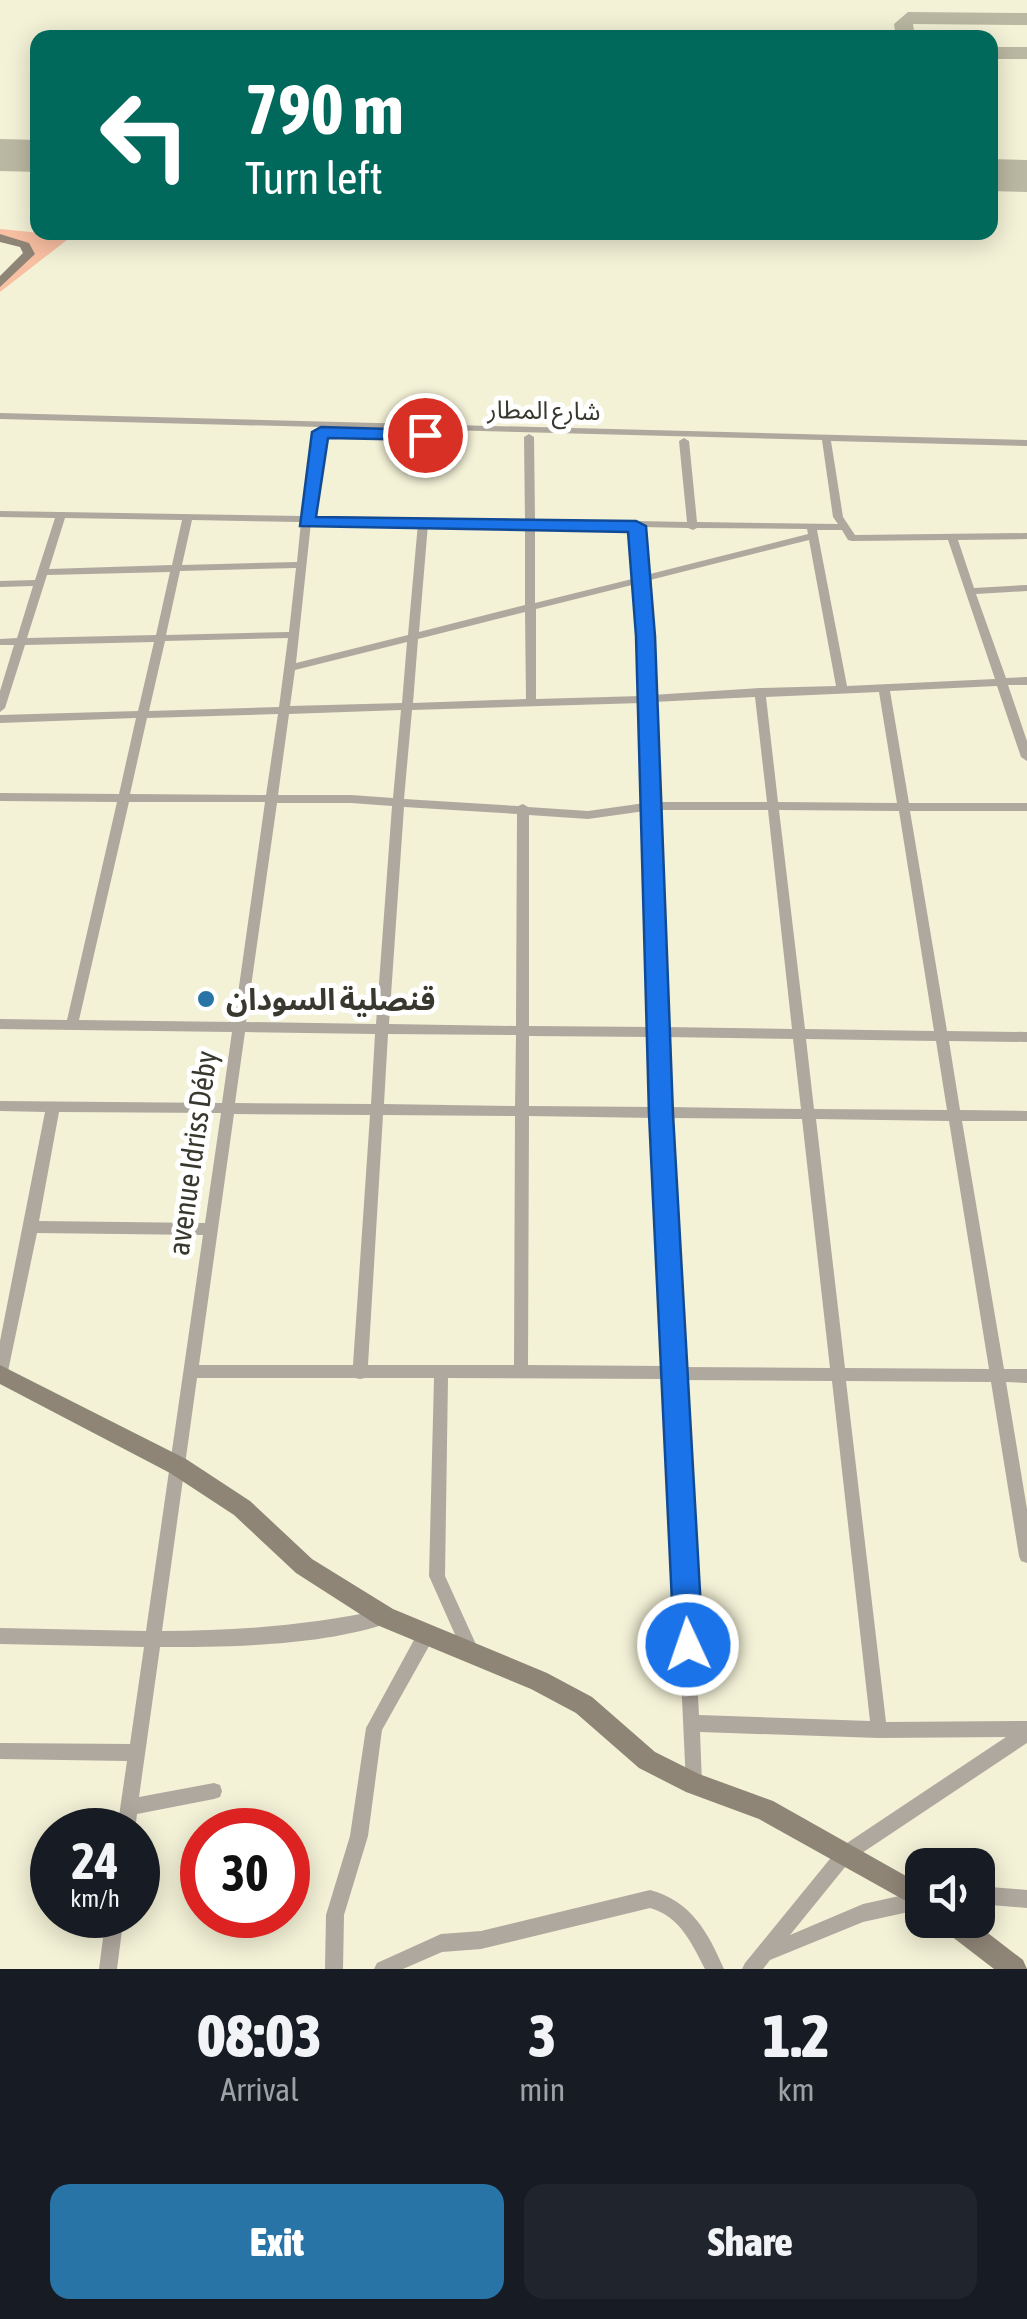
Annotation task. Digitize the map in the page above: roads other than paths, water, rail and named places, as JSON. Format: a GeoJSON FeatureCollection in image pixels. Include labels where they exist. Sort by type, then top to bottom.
{"type":"FeatureCollection","features":[{"type":"Feature","properties":{"kind":"street"},"geometry":{"type":"LineString","coordinates":[[0,238],[25,245],[28,254],[0,282]]}},
{"type":"Feature","properties":{"kind":"street","name":"شارع المطار"},"geometry":{"type":"LineString","coordinates":[[0,420],[1027,446]]}},
{"type":"Feature","properties":{"kind":"street","name":"شارع المطار"},"geometry":{"type":"LineString","coordinates":[[323,429],[529,438],[826,441]]}},
{"type":"Feature","properties":{"kind":"street","name":"avenue Idriss Déby"},"geometry":{"type":"LineString","coordinates":[[129,1807],[290,668],[306,522],[323,429]]}},
{"type":"Feature","properties":{"kind":"street"},"geometry":{"type":"LineString","coordinates":[[529,438],[531,700]]}},
{"type":"Feature","properties":{"kind":"street"},"geometry":{"type":"LineString","coordinates":[[684,441],[693,528]]}},
{"type":"Feature","properties":{"kind":"street"},"geometry":{"type":"LineString","coordinates":[[826,441],[841,527],[846,536],[862,540],[1027,536]]}},
{"type":"Feature","properties":{"kind":"street"},"geometry":{"type":"LineString","coordinates":[[0,514],[812,531]]}},
{"type":"Feature","properties":{"kind":"street"},"geometry":{"type":"LineString","coordinates":[[0,708],[60,518]]}},
{"type":"Feature","properties":{"kind":"street"},"geometry":{"type":"LineString","coordinates":[[72,1025],[187,520]]}},
{"type":"Feature","properties":{"kind":"street"},"geometry":{"type":"LineString","coordinates":[[360,1372],[398,801],[424,523]]}},
{"type":"Feature","properties":{"kind":"street"},"geometry":{"type":"LineString","coordinates":[[636,526],[653,806],[661,1114],[694,1784]]}},
{"type":"Feature","properties":{"kind":"street"},"geometry":{"type":"LineString","coordinates":[[290,668],[640,580],[812,531],[841,527]]}},
{"type":"Feature","properties":{"kind":"street"},"geometry":{"type":"LineString","coordinates":[[812,531],[842,688]]}},
{"type":"Feature","properties":{"kind":"street"},"geometry":{"type":"LineString","coordinates":[[952,538],[1027,757]]}},
{"type":"Feature","properties":{"kind":"street"},"geometry":{"type":"LineString","coordinates":[[0,584],[174,568],[301,565]]}},
{"type":"Feature","properties":{"kind":"street"},"geometry":{"type":"LineString","coordinates":[[970,590],[1027,588]]}},
{"type":"Feature","properties":{"kind":"street"},"geometry":{"type":"LineString","coordinates":[[0,642],[291,635]]}},
{"type":"Feature","properties":{"kind":"street"},"geometry":{"type":"LineString","coordinates":[[0,719],[646,699],[1027,681]]}},
{"type":"Feature","properties":{"kind":"street"},"geometry":{"type":"LineString","coordinates":[[884,687],[1027,1556]]}},
{"type":"Feature","properties":{"kind":"street"},"geometry":{"type":"LineString","coordinates":[[760,692],[879,1730]]}},
{"type":"Feature","properties":{"kind":"street"},"geometry":{"type":"LineString","coordinates":[[0,797],[398,801],[588,815],[653,806],[1027,807]]}},
{"type":"Feature","properties":{"kind":"street"},"geometry":{"type":"LineString","coordinates":[[520,1373],[523,808]]}},
{"type":"Feature","properties":{"kind":"street"},"geometry":{"type":"LineString","coordinates":[[0,1024],[1027,1036]]}},
{"type":"Feature","properties":{"kind":"street"},"geometry":{"type":"LineString","coordinates":[[0,1106],[1027,1116]]}},
{"type":"Feature","properties":{"kind":"street"},"geometry":{"type":"LineString","coordinates":[[53,1106],[0,1375],[178,1466],[242,1508],[304,1566],[384,1616],[584,1705],[648,1760],[694,1784],[765,1809],[905,1889]]}},
{"type":"Feature","properties":{"kind":"street"},"geometry":{"type":"LineString","coordinates":[[32,1228],[209,1228]]}},
{"type":"Feature","properties":{"kind":"street"},"geometry":{"type":"LineString","coordinates":[[441,1371],[437,1576],[472,1652]]}},
{"type":"Feature","properties":{"kind":"street"},"geometry":{"type":"LineString","coordinates":[[191,1372],[1027,1376]]}},
{"type":"Feature","properties":{"kind":"street"},"geometry":{"type":"LineString","coordinates":[[0,1636],[238,1637],[344,1628],[384,1616]]}},
{"type":"Feature","properties":{"kind":"street"},"geometry":{"type":"LineString","coordinates":[[334,1969],[335,1915],[359,1836],[374,1728],[427,1633]]}},
{"type":"Feature","properties":{"kind":"street"},"geometry":{"type":"LineString","coordinates":[[692,1723],[1027,1731]]}},
{"type":"Feature","properties":{"kind":"street"},"geometry":{"type":"LineString","coordinates":[[752,1969],[768,1954],[844,1854],[1027,1731]]}},
{"type":"Feature","properties":{"kind":"street"},"geometry":{"type":"LineString","coordinates":[[0,1752],[138,1753]]}},
{"type":"Feature","properties":{"kind":"street"},"geometry":{"type":"LineString","coordinates":[[129,1807],[214,1790]]}},
{"type":"Feature","properties":{"kind":"street"},"geometry":{"type":"LineString","coordinates":[[995,1896],[1027,1895]]}},
{"type":"Feature","properties":{"kind":"street"},"geometry":{"type":"LineString","coordinates":[[383,1969],[441,1943],[481,1940],[650,1899],[671,1904],[681,1914],[715,1969]]}},
{"type":"Feature","properties":{"kind":"street"},"geometry":{"type":"LineString","coordinates":[[768,1954],[863,1913],[905,1903]]}},
{"type":"Feature","properties":{"kind":"street"},"geometry":{"type":"LineString","coordinates":[[108,1969],[112,1938]]}},
{"type":"Feature","properties":{"kind":"street"},"geometry":{"type":"LineString","coordinates":[[974,1938],[1014,1969]]}},
{"type":"Feature","properties":{"kind":"place","name":"قنصلية السودان"},"geometry":{"type":"Point","coordinates":[206,999]}}]}
